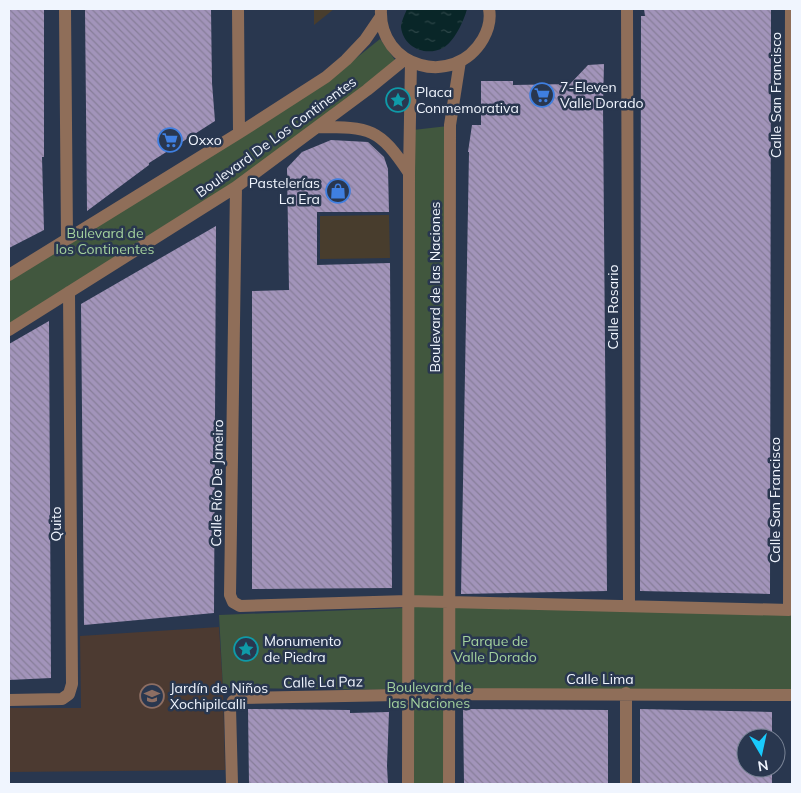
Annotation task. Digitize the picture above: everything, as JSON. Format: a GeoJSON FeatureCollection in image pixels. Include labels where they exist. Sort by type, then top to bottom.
{"type":"FeatureCollection","features":[{"type":"Feature","properties":{"kind":"street"},"geometry":{"type":"LineString","coordinates":[[65,9],[67,237]]}},
{"type":"Feature","properties":{"kind":"street"},"geometry":{"type":"LineString","coordinates":[[238,9],[240,133]]}},
{"type":"Feature","properties":{"kind":"street","name":"Calle Rosario"},"geometry":{"type":"LineString","coordinates":[[627,9],[629,606]]}},
{"type":"Feature","properties":{"kind":"street","name":"Calle San Francisco"},"geometry":{"type":"LineString","coordinates":[[408,601],[789,610],[791,9]]}},
{"type":"Feature","properties":{"kind":"street"},"geometry":{"type":"LineString","coordinates":[[381,13],[383,30],[388,41],[396,51],[408,60],[428,67],[444,66],[460,61],[478,46],[489,25],[492,10]]}},
{"type":"Feature","properties":{"kind":"street","name":"Boulevard De Los Continentes"},"geometry":{"type":"LineString","coordinates":[[9,275],[67,237],[240,133],[326,77],[365,40],[381,13]]}},
{"type":"Feature","properties":{"kind":"street","name":"Boulevard De Los Continentes"},"geometry":{"type":"LineString","coordinates":[[9,330],[236,187],[408,60]]}},
{"type":"Feature","properties":{"kind":"street","name":"Boulevard de las Naciones"},"geometry":{"type":"LineString","coordinates":[[408,60],[408,784]]}},
{"type":"Feature","properties":{"kind":"street","name":"Boulevard de las Naciones"},"geometry":{"type":"LineString","coordinates":[[449,784],[450,125],[460,61]]}},
{"type":"Feature","properties":{"kind":"street"},"geometry":{"type":"LineString","coordinates":[[318,127],[352,127],[369,131],[382,139],[394,151],[409,173]]}},
{"type":"Feature","properties":{"kind":"street","name":"Calle Río De Janeiro"},"geometry":{"type":"LineString","coordinates":[[236,187],[230,595],[233,602],[240,606],[408,601]]}},
{"type":"Feature","properties":{"kind":"street","name":"Quito"},"geometry":{"type":"LineString","coordinates":[[9,700],[62,699],[68,694],[72,684],[69,292]]}},
{"type":"Feature","properties":{"kind":"street"},"geometry":{"type":"LineString","coordinates":[[626,693],[626,784]]}},
{"type":"Feature","properties":{"kind":"street","name":"Calle Lima"},"geometry":{"type":"LineString","coordinates":[[407,696],[626,693],[792,695]]}},
{"type":"Feature","properties":{"kind":"street","name":"Calle La Paz"},"geometry":{"type":"LineString","coordinates":[[232,784],[230,707],[233,701],[240,698],[407,696]]}},
{"type":"Feature","properties":{"kind":"shaded area"},"geometry":{"type":"Polygon","coordinates":[[[314,9],[334,9],[314,25],[314,9]]]}},
{"type":"Feature","properties":{"kind":"shaded area"},"geometry":{"type":"Polygon","coordinates":[[[389,215],[390,258],[320,259],[320,216],[389,215]]]}},
{"type":"Feature","properties":{"kind":"shaded area","name":"Jardín de Niños Xochipilcalli"},"geometry":{"type":"Polygon","coordinates":[[[219,627],[225,770],[9,772],[9,708],[81,708],[80,636],[219,627]]]}},
{"type":"Feature","properties":{"kind":"green space","name":"Bulevard de los Continentes"},"geometry":{"type":"Polygon","coordinates":[[[380,39],[398,64],[235,186],[9,327],[9,278],[320,87],[380,39]]]}},
{"type":"Feature","properties":{"kind":"green space","name":"Boulevard de las Naciones"},"geometry":{"type":"Polygon","coordinates":[[[448,126],[448,784],[408,784],[413,130],[448,126]]]}},
{"type":"Feature","properties":{"kind":"green space","name":"Parque de Valle Dorado"},"geometry":{"type":"Polygon","coordinates":[[[449,601],[792,610],[792,695],[450,694],[449,601]]]}},
{"type":"Feature","properties":{"kind":"green space"},"geometry":{"type":"Polygon","coordinates":[[[404,608],[404,690],[223,688],[219,615],[404,608]]]}},
{"type":"Feature","properties":{"kind":"water"},"geometry":{"type":"Polygon","coordinates":[[[407,9],[467,9],[455,36],[447,45],[436,51],[422,51],[410,45],[403,34],[401,25],[407,9]]]}},
{"type":"Feature","properties":{"kind":"building"},"geometry":{"type":"Polygon","coordinates":[[[9,9],[44,9],[44,157],[42,157],[44,230],[9,248],[9,9]]]}},
{"type":"Feature","properties":{"kind":"building"},"geometry":{"type":"Polygon","coordinates":[[[85,9],[211,9],[212,83],[215,121],[149,163],[149,165],[87,211],[85,9]]]}},
{"type":"Feature","properties":{"kind":"building"},"geometry":{"type":"Polygon","coordinates":[[[644,9],[771,9],[770,594],[640,591],[641,16],[645,16],[644,9]]]}},
{"type":"Feature","properties":{"kind":"building"},"geometry":{"type":"Polygon","coordinates":[[[604,64],[607,591],[461,594],[468,152],[472,125],[481,125],[481,81],[513,81],[513,85],[570,84],[588,65],[604,64]]]}},
{"type":"Feature","properties":{"kind":"building"},"geometry":{"type":"Polygon","coordinates":[[[331,140],[368,142],[384,157],[388,169],[389,212],[317,212],[317,265],[390,263],[392,588],[252,589],[252,291],[289,290],[287,168],[302,152],[331,140]]]}},
{"type":"Feature","properties":{"kind":"building"},"geometry":{"type":"Polygon","coordinates":[[[216,226],[214,613],[84,625],[81,304],[216,226]]]}},
{"type":"Feature","properties":{"kind":"building"},"geometry":{"type":"Polygon","coordinates":[[[49,321],[51,678],[9,680],[9,344],[49,321]]]}},
{"type":"Feature","properties":{"kind":"building"},"geometry":{"type":"Polygon","coordinates":[[[248,709],[350,710],[350,713],[389,712],[388,784],[249,784],[248,709]]]}},
{"type":"Feature","properties":{"kind":"building"},"geometry":{"type":"Polygon","coordinates":[[[463,709],[608,710],[608,784],[464,784],[463,709]]]}},
{"type":"Feature","properties":{"kind":"building"},"geometry":{"type":"Polygon","coordinates":[[[640,709],[772,712],[772,728],[736,728],[736,778],[772,778],[772,784],[640,784],[640,709]]]}},
{"type":"Feature","properties":{"kind":"place","name":"7-Eleven Valle Dorado"},"geometry":{"type":"Point","coordinates":[542,95]}},
{"type":"Feature","properties":{"kind":"place","name":"Placa Conmemorativa"},"geometry":{"type":"Point","coordinates":[398,100]}},
{"type":"Feature","properties":{"kind":"place","name":"Oxxo"},"geometry":{"type":"Point","coordinates":[170,140]}},
{"type":"Feature","properties":{"kind":"place","name":"Pastelerías La Era"},"geometry":{"type":"Point","coordinates":[338,191]}},
{"type":"Feature","properties":{"kind":"place","name":"Monumento de Piedra"},"geometry":{"type":"Point","coordinates":[246,649]}},
{"type":"Feature","properties":{"kind":"place","name":"Jardín de Niños Xochipilcalli"},"geometry":{"type":"Point","coordinates":[152,696]}}]}
